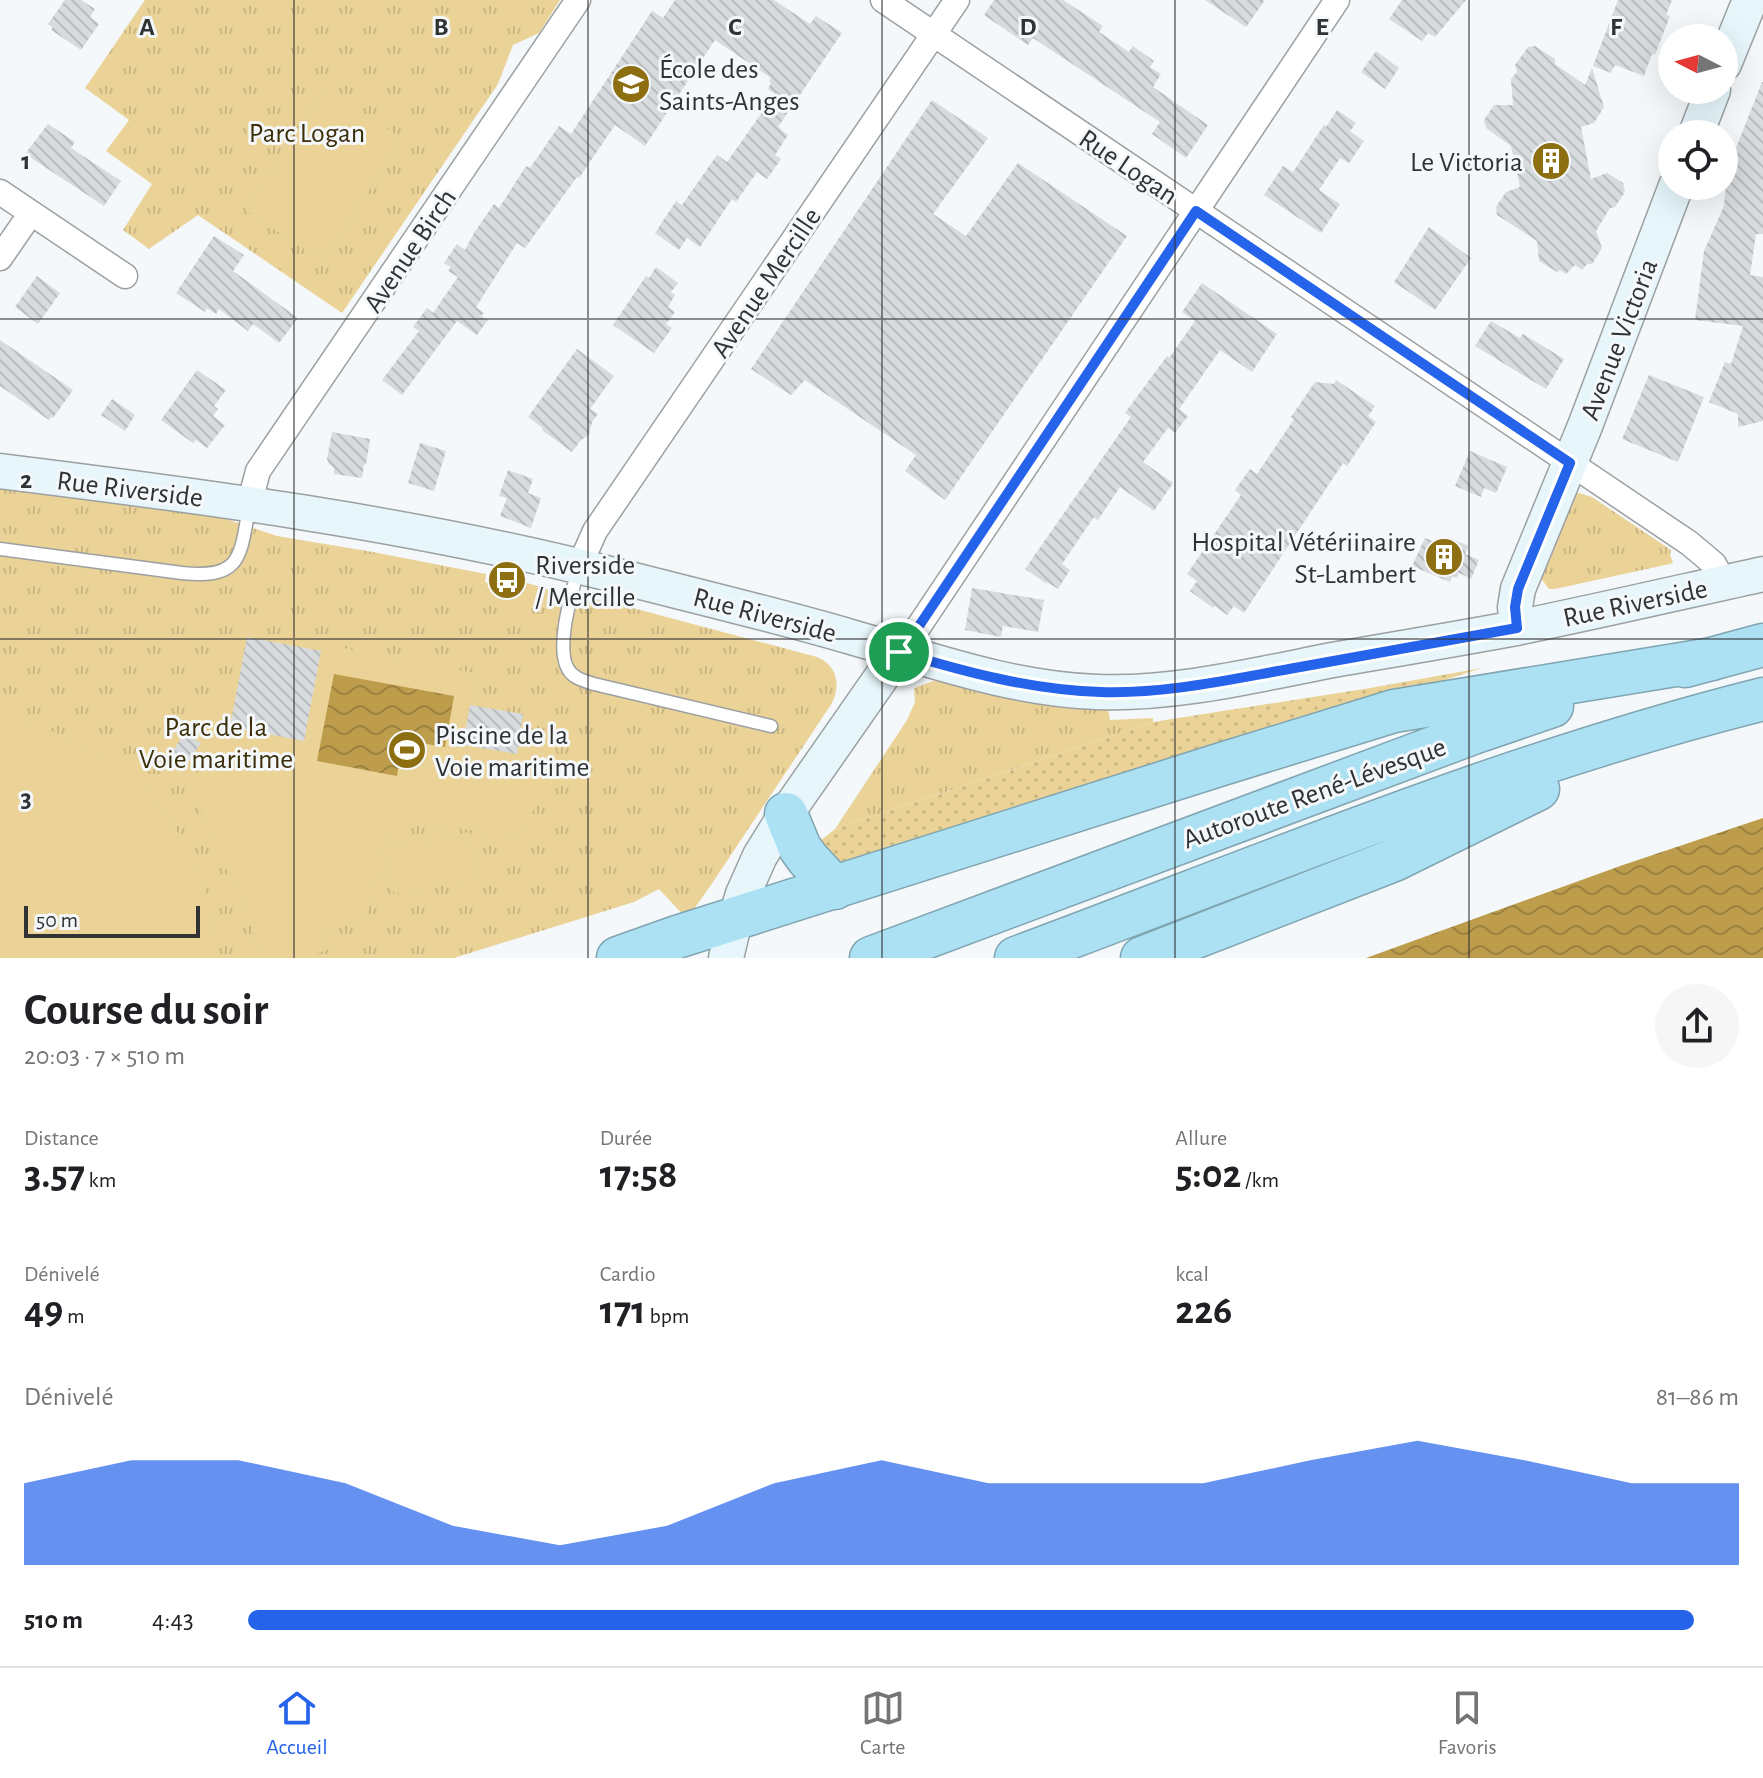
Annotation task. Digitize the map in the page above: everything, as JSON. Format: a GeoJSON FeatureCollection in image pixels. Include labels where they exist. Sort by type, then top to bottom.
{"type":"FeatureCollection","features":[{"type":"Feature","properties":{"kind":"highway","name":"Autoroute René-Lévesque"},"geometry":{"type":"LineString","coordinates":[[871,958],[1488,728],[1593,692],[1763,645]]}},
{"type":"Feature","properties":{"kind":"highway"},"geometry":{"type":"LineString","coordinates":[[618,958],[730,939],[835,888],[1394,711],[1712,659]]}},
{"type":"Feature","properties":{"kind":"highway","name":"Autoroute René-Lévesque"},"geometry":{"type":"LineString","coordinates":[[1016,958],[1438,800],[1668,724],[1763,699]]}},
{"type":"Feature","properties":{"kind":"highway"},"geometry":{"type":"LineString","coordinates":[[1142,958],[1394,860],[1668,724]]}},
{"type":"Feature","properties":{"kind":"highway"},"geometry":{"type":"LineString","coordinates":[[786,814],[800,848],[835,888]]}},
{"type":"Feature","properties":{"kind":"street","name":"Avenue Birch"},"geometry":{"type":"LineString","coordinates":[[249,505],[258,471],[578,0]]}},
{"type":"Feature","properties":{"kind":"street","name":"Rue Logan"},"geometry":{"type":"LineString","coordinates":[[883,0],[1710,559],[1724,582]]}},
{"type":"Feature","properties":{"kind":"street","name":"Avenue Mercille"},"geometry":{"type":"LineString","coordinates":[[579,567],[595,531],[957,0]]}},
{"type":"Feature","properties":{"kind":"street"},"geometry":{"type":"LineString","coordinates":[[730,939],[754,868],[786,814],[919,626],[1337,0]]}},
{"type":"Feature","properties":{"kind":"street"},"geometry":{"type":"LineString","coordinates":[[1738,30],[1750,0]]}},
{"type":"Feature","properties":{"kind":"street"},"geometry":{"type":"LineString","coordinates":[[0,192],[125,276]]}},
{"type":"Feature","properties":{"kind":"street","name":"Avenue Victoria"},"geometry":{"type":"LineString","coordinates":[[1517,628],[1515,607],[1518,589],[1671,200]]}},
{"type":"Feature","properties":{"kind":"street"},"geometry":{"type":"LineString","coordinates":[[0,258],[31,213]]}},
{"type":"Feature","properties":{"kind":"street","name":"Rue Riverside"},"geometry":{"type":"LineString","coordinates":[[0,471],[174,493],[428,535],[579,567],[731,605],[951,668],[1010,682],[1068,690],[1125,693],[1200,684],[1517,628],[1763,574]]}},
{"type":"Feature","properties":{"kind":"lane"},"geometry":{"type":"LineString","coordinates":[[0,549],[210,575],[226,570],[235,559],[242,543],[249,505]]}},
{"type":"Feature","properties":{"kind":"lane"},"geometry":{"type":"LineString","coordinates":[[579,567],[569,602],[564,641],[565,662],[572,675],[594,684],[771,726]]}},
{"type":"Feature","properties":{"kind":"green space","name":"Parc Logan"},"geometry":{"type":"Polygon","coordinates":[[[145,0],[560,0],[539,33],[513,45],[498,84],[342,313],[198,215],[149,249],[123,230],[152,184],[106,151],[129,120],[85,88],[145,0]]]}},
{"type":"Feature","properties":{"kind":"green space"},"geometry":{"type":"Polygon","coordinates":[[[325,88],[403,139],[323,261],[245,210],[325,88]]]}},
{"type":"Feature","properties":{"kind":"green space","name":"Parc de la Voie maritime"},"geometry":{"type":"Polygon","coordinates":[[[0,487],[217,516],[277,536],[486,574],[485,582],[491,583],[490,592],[506,595],[513,579],[569,595],[603,600],[817,657],[833,670],[835,696],[687,919],[659,889],[634,902],[454,958],[0,958],[0,487]]]}},
{"type":"Feature","properties":{"kind":"green space"},"geometry":{"type":"Polygon","coordinates":[[[1575,494],[1592,497],[1671,550],[1673,562],[1549,589],[1540,577],[1575,494]]]}},
{"type":"Feature","properties":{"kind":"green space","name":"Piscine de la Voie maritime"},"geometry":{"type":"Polygon","coordinates":[[[247,637],[311,649],[313,642],[479,674],[475,706],[523,714],[520,734],[527,735],[545,765],[537,804],[517,837],[389,818],[367,918],[324,933],[330,949],[303,958],[263,958],[235,879],[220,863],[195,795],[201,736],[210,694],[236,698],[247,637]]]}},
{"type":"Feature","properties":{"kind":"green space"},"geometry":{"type":"Polygon","coordinates":[[[1482,668],[874,864],[839,864],[815,845],[835,829],[1153,722],[1482,668]]]}},
{"type":"Feature","properties":{"kind":"green space"},"geometry":{"type":"Polygon","coordinates":[[[936,680],[1038,703],[1108,709],[1110,720],[1153,718],[1153,722],[835,829],[907,720],[915,702],[914,688],[936,680]]]}},
{"type":"Feature","properties":{"kind":"green space"},"geometry":{"type":"Polygon","coordinates":[[[0,717],[45,729],[85,746],[121,770],[152,798],[178,832],[198,870],[212,912],[219,958],[0,958],[0,717]]]}},
{"type":"Feature","properties":{"kind":"green space"},"geometry":{"type":"Polygon","coordinates":[[[470,832],[479,878],[394,894],[385,848],[470,832]]]}},
{"type":"Feature","properties":{"kind":"water"},"geometry":{"type":"Polygon","coordinates":[[[334,674],[454,696],[445,747],[403,740],[397,776],[317,761],[334,674]]]}},
{"type":"Feature","properties":{"kind":"water"},"geometry":{"type":"Polygon","coordinates":[[[1763,818],[1763,958],[1366,958],[1623,865],[1763,818]]]}},
{"type":"Feature","properties":{"kind":"building"},"geometry":{"type":"Polygon","coordinates":[[[65,0],[81,0],[95,9],[90,17],[99,24],[81,50],[51,30],[53,27],[48,24],[65,0]]]}},
{"type":"Feature","properties":{"kind":"building"},"geometry":{"type":"Polygon","coordinates":[[[675,0],[774,0],[810,24],[816,16],[842,33],[778,127],[788,135],[775,155],[781,159],[767,179],[757,172],[736,202],[732,199],[700,247],[687,238],[679,250],[655,233],[676,201],[682,205],[717,155],[727,162],[775,94],[768,89],[771,78],[715,40],[645,146],[615,125],[525,248],[517,243],[476,307],[484,313],[481,316],[488,320],[477,335],[457,321],[402,395],[382,380],[419,331],[413,327],[427,308],[433,313],[458,277],[448,271],[451,267],[444,263],[457,244],[465,250],[494,204],[499,208],[526,166],[530,168],[559,126],[571,134],[652,11],[663,18],[675,0]]]}},
{"type":"Feature","properties":{"kind":"building"},"geometry":{"type":"Polygon","coordinates":[[[994,0],[1063,0],[1103,26],[1099,32],[1129,52],[1133,46],[1154,61],[1150,67],[1161,74],[1153,87],[1208,125],[1186,158],[1152,134],[1160,122],[1033,38],[1028,45],[984,15],[994,0]]]}},
{"type":"Feature","properties":{"kind":"building"},"geometry":{"type":"Polygon","coordinates":[[[1205,0],[1265,0],[1246,27],[1205,0]]]}},
{"type":"Feature","properties":{"kind":"building"},"geometry":{"type":"Polygon","coordinates":[[[1402,0],[1466,0],[1435,37],[1428,33],[1422,41],[1389,19],[1402,0]]]}},
{"type":"Feature","properties":{"kind":"building"},"geometry":{"type":"Polygon","coordinates":[[[1618,0],[1672,0],[1666,15],[1670,16],[1667,24],[1658,24],[1658,47],[1655,55],[1652,54],[1644,76],[1615,65],[1611,73],[1593,66],[1618,0]]]}},
{"type":"Feature","properties":{"kind":"building","name":"Le Victoria"},"geometry":{"type":"Polygon","coordinates":[[[1535,46],[1585,85],[1592,68],[1604,107],[1594,123],[1581,127],[1591,179],[1607,173],[1623,183],[1625,192],[1615,207],[1610,208],[1596,231],[1602,248],[1592,264],[1587,264],[1582,270],[1575,265],[1566,274],[1539,261],[1537,241],[1497,215],[1496,207],[1506,192],[1520,187],[1511,146],[1486,128],[1484,120],[1494,105],[1513,105],[1511,79],[1517,72],[1515,65],[1528,47],[1535,46]]]}},
{"type":"Feature","properties":{"kind":"building"},"geometry":{"type":"Polygon","coordinates":[[[1376,51],[1399,68],[1385,89],[1361,72],[1376,51]]]}},
{"type":"Feature","properties":{"kind":"building"},"geometry":{"type":"Polygon","coordinates":[[[1763,82],[1763,234],[1756,234],[1750,275],[1763,277],[1763,421],[1738,427],[1738,414],[1709,402],[1725,362],[1731,364],[1743,326],[1695,320],[1704,251],[1725,200],[1738,200],[1738,143],[1763,82]]]}},
{"type":"Feature","properties":{"kind":"building"},"geometry":{"type":"Polygon","coordinates":[[[932,100],[988,138],[933,214],[966,236],[1018,163],[1127,236],[945,500],[905,471],[916,455],[805,380],[791,395],[751,369],[932,100]]]}},
{"type":"Feature","properties":{"kind":"building"},"geometry":{"type":"Polygon","coordinates":[[[1337,110],[1356,123],[1350,131],[1364,141],[1349,163],[1340,158],[1319,190],[1340,204],[1321,233],[1264,195],[1283,166],[1293,172],[1337,110]]]}},
{"type":"Feature","properties":{"kind":"building"},"geometry":{"type":"Polygon","coordinates":[[[48,124],[75,142],[71,148],[121,181],[104,206],[25,154],[48,124]]]}},
{"type":"Feature","properties":{"kind":"building"},"geometry":{"type":"Polygon","coordinates":[[[1429,227],[1471,258],[1435,310],[1394,282],[1429,227]]]}},
{"type":"Feature","properties":{"kind":"building"},"geometry":{"type":"Polygon","coordinates":[[[214,236],[244,255],[233,271],[298,318],[279,343],[253,324],[248,331],[219,309],[216,314],[207,308],[205,312],[176,293],[214,236]]]}},
{"type":"Feature","properties":{"kind":"building"},"geometry":{"type":"Polygon","coordinates":[[[656,267],[678,283],[671,292],[675,295],[668,307],[675,312],[666,324],[672,328],[654,353],[613,325],[646,276],[649,278],[656,267]]]}},
{"type":"Feature","properties":{"kind":"building"},"geometry":{"type":"Polygon","coordinates":[[[37,276],[60,293],[38,324],[15,307],[37,276]]]}},
{"type":"Feature","properties":{"kind":"building"},"geometry":{"type":"Polygon","coordinates":[[[1202,283],[1277,334],[1252,372],[1220,350],[1179,409],[1188,416],[1175,433],[1168,428],[1143,462],[1173,483],[1154,511],[1120,487],[1098,520],[1094,517],[1062,564],[1070,570],[1058,589],[1047,584],[1025,569],[1131,417],[1125,413],[1195,321],[1182,312],[1202,283]]]}},
{"type":"Feature","properties":{"kind":"building"},"geometry":{"type":"Polygon","coordinates":[[[1491,321],[1520,338],[1523,334],[1564,359],[1546,389],[1475,346],[1491,321]]]}},
{"type":"Feature","properties":{"kind":"building"},"geometry":{"type":"Polygon","coordinates":[[[0,340],[73,390],[53,418],[49,420],[0,386],[0,340]]]}},
{"type":"Feature","properties":{"kind":"building"},"geometry":{"type":"Polygon","coordinates":[[[577,349],[614,376],[590,409],[598,414],[589,435],[572,452],[528,417],[577,349]]]}},
{"type":"Feature","properties":{"kind":"building"},"geometry":{"type":"Polygon","coordinates":[[[197,370],[226,390],[214,406],[218,409],[213,416],[225,425],[207,448],[196,440],[193,443],[161,420],[197,370]]]}},
{"type":"Feature","properties":{"kind":"building"},"geometry":{"type":"Polygon","coordinates":[[[1649,375],[1704,397],[1678,462],[1622,439],[1649,375]]]}},
{"type":"Feature","properties":{"kind":"building"},"geometry":{"type":"Polygon","coordinates":[[[1336,380],[1375,406],[1368,416],[1376,422],[1347,466],[1343,463],[1244,613],[1234,606],[1227,615],[1215,606],[1213,608],[1190,591],[1197,581],[1187,574],[1241,495],[1235,490],[1250,469],[1257,474],[1315,382],[1334,384],[1336,380]]]}},
{"type":"Feature","properties":{"kind":"building"},"geometry":{"type":"Polygon","coordinates":[[[112,399],[135,415],[125,431],[101,415],[112,399]]]}},
{"type":"Feature","properties":{"kind":"building"},"geometry":{"type":"Polygon","coordinates":[[[332,432],[370,439],[362,478],[334,474],[334,468],[327,459],[332,432]]]}},
{"type":"Feature","properties":{"kind":"building"},"geometry":{"type":"Polygon","coordinates":[[[420,443],[446,451],[434,491],[408,483],[420,443]]]}},
{"type":"Feature","properties":{"kind":"building"},"geometry":{"type":"Polygon","coordinates":[[[1470,451],[1507,467],[1496,493],[1484,488],[1481,497],[1455,486],[1470,451]]]}},
{"type":"Feature","properties":{"kind":"building"},"geometry":{"type":"Polygon","coordinates":[[[508,470],[533,479],[528,493],[541,498],[531,528],[500,516],[507,498],[499,496],[508,470]]]}},
{"type":"Feature","properties":{"kind":"building","name":"Hospital Vétériinaire St-Lambert"},"geometry":{"type":"Polygon","coordinates":[[[1447,537],[1469,546],[1465,554],[1479,560],[1471,579],[1459,573],[1457,578],[1452,576],[1450,582],[1412,566],[1425,538],[1444,545],[1447,537]]]}},
{"type":"Feature","properties":{"kind":"building"},"geometry":{"type":"Polygon","coordinates":[[[972,588],[1044,600],[1038,632],[1003,626],[1001,637],[965,630],[972,588]]]}},
{"type":"Feature","properties":{"kind":"building"},"geometry":{"type":"Polygon","coordinates":[[[247,637],[321,651],[304,741],[230,727],[247,637]]]}},
{"type":"Feature","properties":{"kind":"building"},"geometry":{"type":"Polygon","coordinates":[[[470,705],[523,714],[517,754],[463,745],[470,705]]]}},
{"type":"Feature","properties":{"kind":"building"},"geometry":{"type":"Polygon","coordinates":[[[184,733],[201,743],[188,763],[172,753],[184,733]]]}},
{"type":"Feature","properties":{"kind":"place","name":"École des Saints-Anges"},"geometry":{"type":"Point","coordinates":[631,84]}},
{"type":"Feature","properties":{"kind":"place","name":"Le Victoria"},"geometry":{"type":"Point","coordinates":[1551,161]}},
{"type":"Feature","properties":{"kind":"place","name":"Hospital Vétériinaire St-Lambert"},"geometry":{"type":"Point","coordinates":[1444,557]}},
{"type":"Feature","properties":{"kind":"place","name":"Riverside / Mercille"},"geometry":{"type":"Point","coordinates":[507,580]}},
{"type":"Feature","properties":{"kind":"place","name":"Piscine de la Voie maritime"},"geometry":{"type":"Point","coordinates":[407,750]}},
{"type":"Feature","properties":{"kind":"route"},"geometry":{"type":"LineString","coordinates":[[1196,211],[1570,463],[1515,598],[1517,628],[1200,684],[1125,693],[1068,690],[1010,682],[899,652],[1196,211]]}}]}
